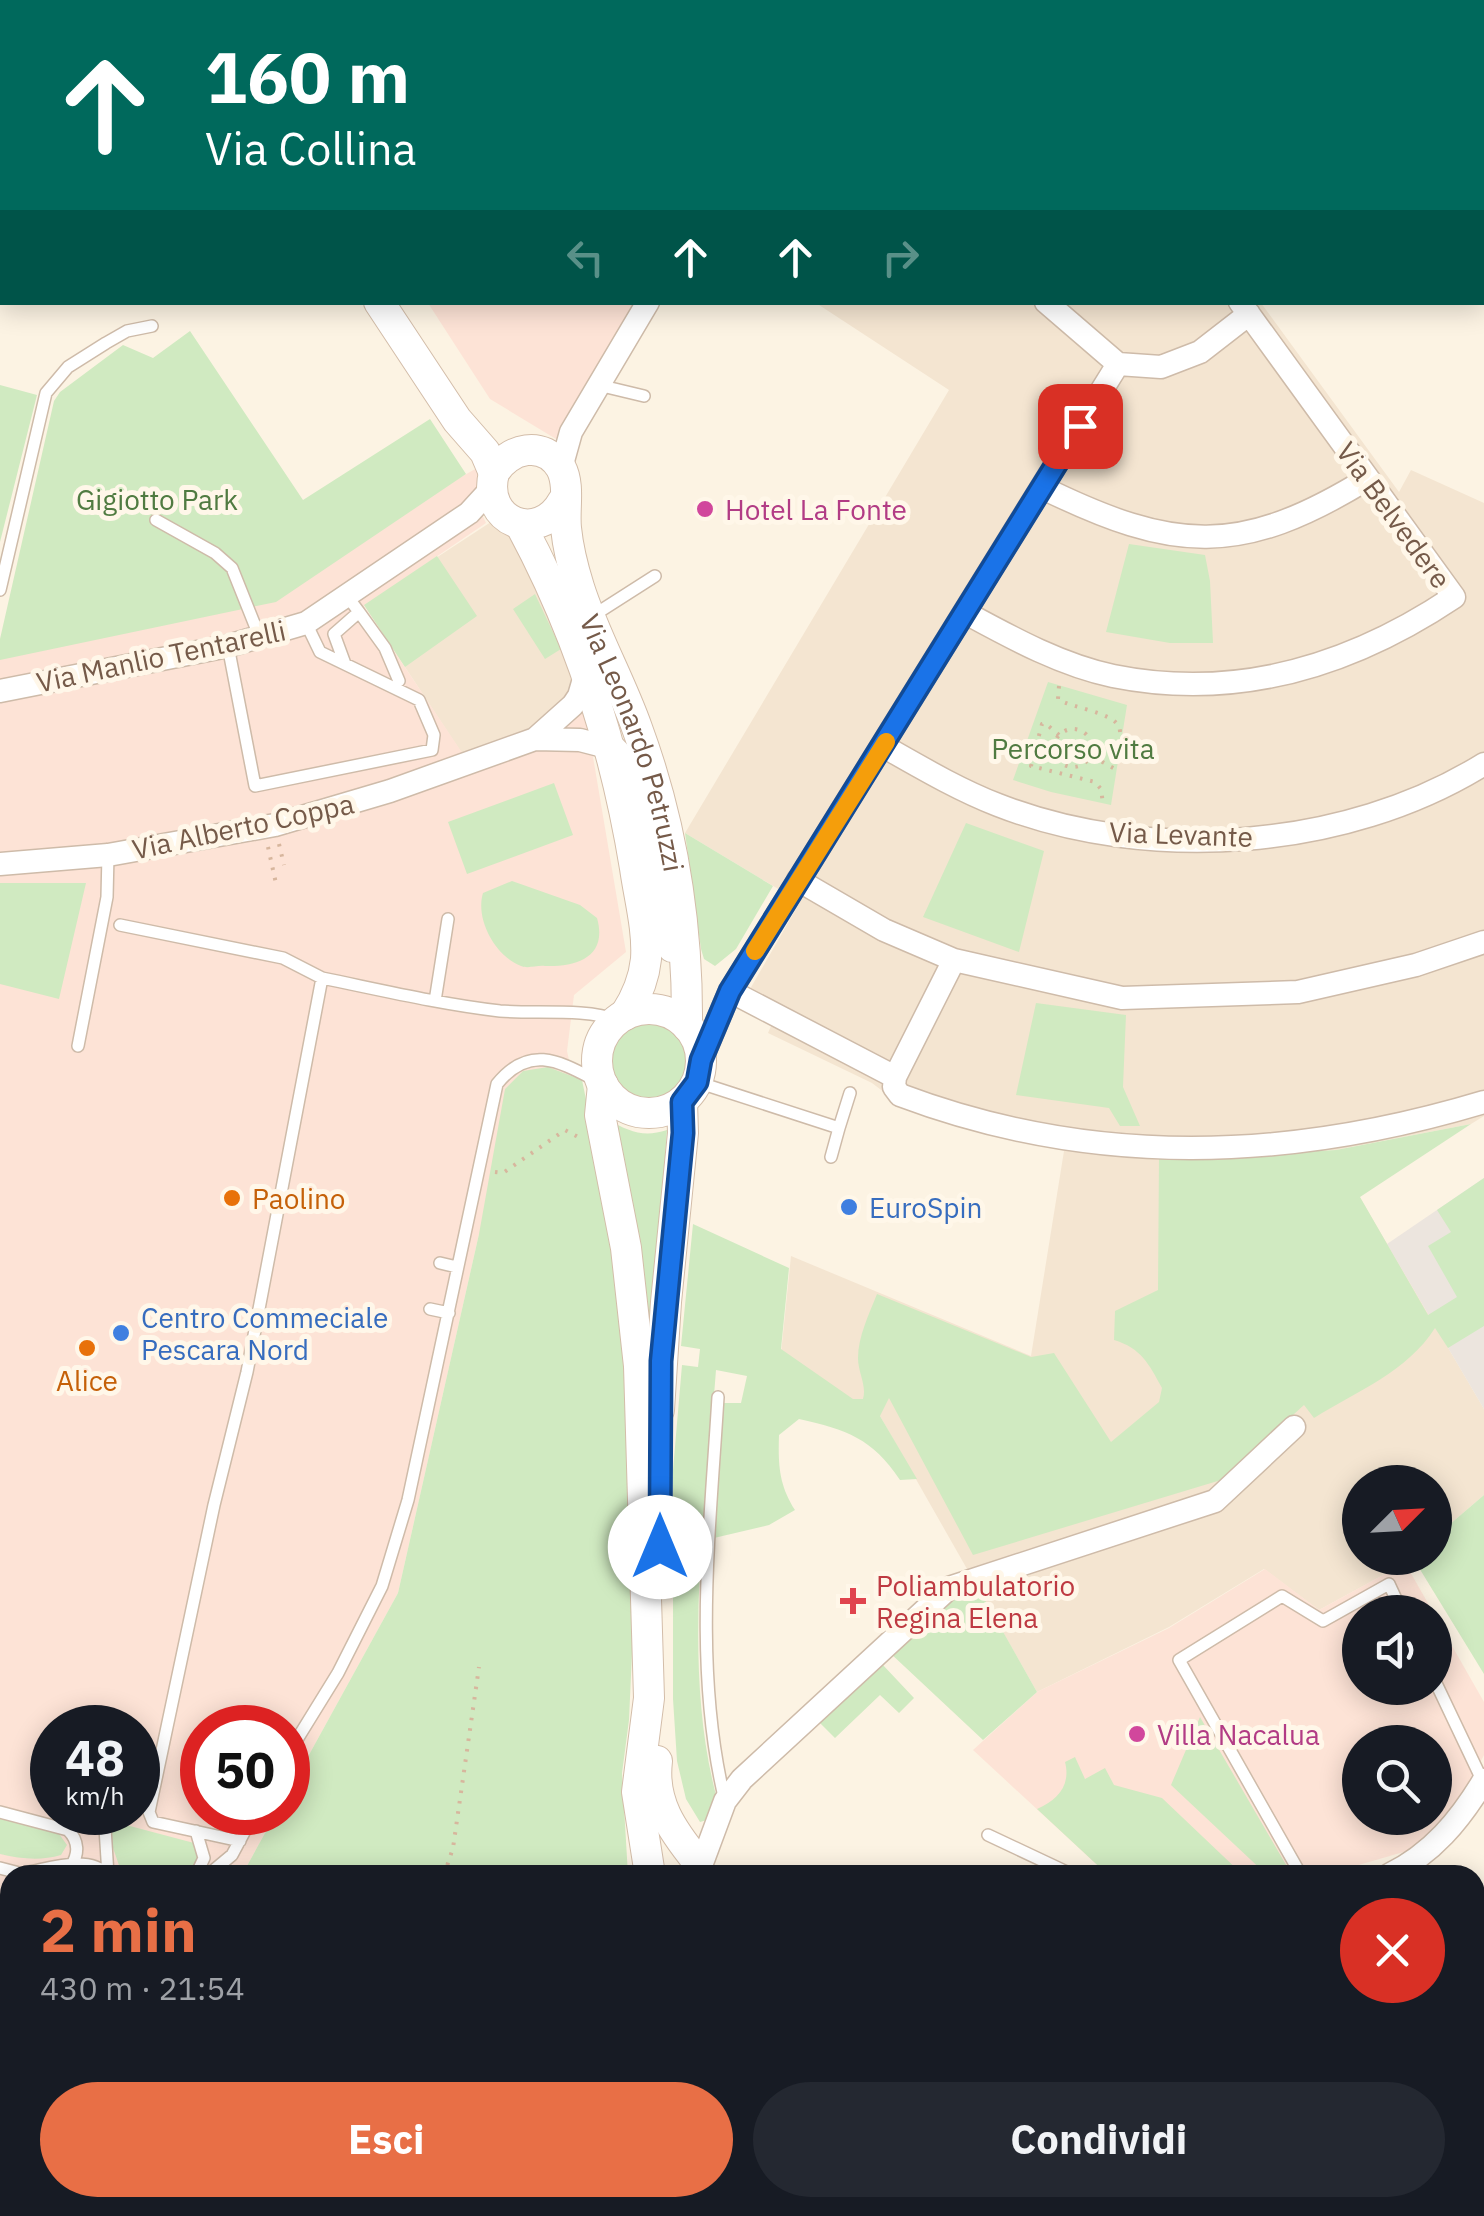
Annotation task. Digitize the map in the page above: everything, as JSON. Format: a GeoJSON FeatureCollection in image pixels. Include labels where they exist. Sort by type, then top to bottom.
{"type":"FeatureCollection","features":[{"type":"Feature","properties":{"kind":"main road","name":"Via Leonardo Petruzzi"},"geometry":{"type":"LineString","coordinates":[[381,305],[457,420],[485,452],[498,493],[553,587],[587,668],[612,748],[645,940],[646,961],[639,988],[621,1018]]}},
{"type":"Feature","properties":{"kind":"main road","name":"Via Leonardo Petruzzi"},"geometry":{"type":"LineString","coordinates":[[399,305],[482,426],[498,493]]}},
{"type":"Feature","properties":{"kind":"main road"},"geometry":{"type":"LineString","coordinates":[[560,468],[541,452],[498,493],[542,522],[555,513],[563,500]]}},
{"type":"Feature","properties":{"kind":"main road","name":"Via Leonardo Petruzzi"},"geometry":{"type":"LineString","coordinates":[[560,468],[566,490],[563,500],[571,559],[590,618],[637,726],[660,800],[677,881],[689,1028]]}},
{"type":"Feature","properties":{"kind":"main road"},"geometry":{"type":"LineString","coordinates":[[649,1865],[638,1792],[648,1698],[639,1366],[626,1248],[599,1108],[602,1084],[597,1056],[607,1030],[621,1018],[646,1009],[659,1010],[689,1028],[694,1081],[683,1133],[659,1395],[666,1688],[655,1785],[664,1814],[704,1865]]}},
{"type":"Feature","properties":{"kind":"main road"},"geometry":{"type":"LineString","coordinates":[[602,1084],[622,1106],[637,1113],[669,1110],[694,1081]]}},
{"type":"Feature","properties":{"kind":"main road"},"geometry":{"type":"LineString","coordinates":[[665,1865],[671,1861],[698,1865]]}},
{"type":"Feature","properties":{"kind":"street"},"geometry":{"type":"LineString","coordinates":[[560,468],[571,432],[646,305]]}},
{"type":"Feature","properties":{"kind":"street"},"geometry":{"type":"LineString","coordinates":[[1049,305],[1118,364],[1160,367],[1200,352],[1245,308]]}},
{"type":"Feature","properties":{"kind":"street","name":"Via Belvedere"},"geometry":{"type":"LineString","coordinates":[[966,613],[1066,662],[1113,676],[1160,682],[1237,683],[1302,670],[1361,651],[1406,629],[1454,597],[1245,308]]}},
{"type":"Feature","properties":{"kind":"street"},"geometry":{"type":"LineString","coordinates":[[694,1081],[727,995],[1118,364]]}},
{"type":"Feature","properties":{"kind":"street"},"geometry":{"type":"LineString","coordinates":[[1043,488],[1092,512],[1140,528],[1198,538],[1246,534],[1293,520],[1367,479]]}},
{"type":"Feature","properties":{"kind":"street","name":"Via Manlio Tentarelli"},"geometry":{"type":"LineString","coordinates":[[0,691],[228,646],[306,623],[353,603],[498,493]]}},
{"type":"Feature","properties":{"kind":"street","name":"Via Alberto Coppa"},"geometry":{"type":"LineString","coordinates":[[536,739],[579,696],[587,668]]}},
{"type":"Feature","properties":{"kind":"street","name":"Via Alberto Coppa"},"geometry":{"type":"LineString","coordinates":[[0,864],[108,856],[275,825],[334,810],[536,739],[580,740],[612,748]]}},
{"type":"Feature","properties":{"kind":"street","name":"Via Levante"},"geometry":{"type":"LineString","coordinates":[[883,746],[997,805],[1064,826],[1137,837],[1202,841],[1242,841],[1376,814],[1484,764]]}},
{"type":"Feature","properties":{"kind":"street","name":"Via Leonardo Petruzzi"},"geometry":{"type":"LineString","coordinates":[[612,748],[631,771],[644,803],[676,973],[688,990]]}},
{"type":"Feature","properties":{"kind":"street"},"geometry":{"type":"LineString","coordinates":[[798,880],[884,930],[954,960],[1122,998],[1298,992],[1416,965],[1484,942]]}},
{"type":"Feature","properties":{"kind":"street"},"geometry":{"type":"LineString","coordinates":[[954,960],[894,1087],[900,1096],[983,1124],[1136,1149],[1314,1142],[1418,1122],[1484,1102]]}},
{"type":"Feature","properties":{"kind":"street"},"geometry":{"type":"LineString","coordinates":[[688,990],[704,999],[727,995],[896,1077]]}},
{"type":"Feature","properties":{"kind":"street"},"geometry":{"type":"LineString","coordinates":[[689,1028],[727,995]]}},
{"type":"Feature","properties":{"kind":"street"},"geometry":{"type":"LineString","coordinates":[[705,1865],[725,1801],[754,1766],[949,1588],[1214,1501],[1294,1427]]}},
{"type":"Feature","properties":{"kind":"street"},"geometry":{"type":"LineString","coordinates":[[1406,1865],[1444,1836],[1484,1781]]}},
{"type":"Feature","properties":{"kind":"lane"},"geometry":{"type":"LineString","coordinates":[[0,590],[46,393],[68,368],[106,342],[127,331],[152,326]]}},
{"type":"Feature","properties":{"kind":"lane"},"geometry":{"type":"LineString","coordinates":[[598,385],[644,396]]}},
{"type":"Feature","properties":{"kind":"lane"},"geometry":{"type":"LineString","coordinates":[[156,520],[216,553],[232,568],[260,638]]}},
{"type":"Feature","properties":{"kind":"lane"},"geometry":{"type":"LineString","coordinates":[[590,618],[655,576]]}},
{"type":"Feature","properties":{"kind":"lane"},"geometry":{"type":"LineString","coordinates":[[345,664],[334,634],[353,603],[385,648],[399,680]]}},
{"type":"Feature","properties":{"kind":"lane"},"geometry":{"type":"LineString","coordinates":[[228,646],[255,786],[432,750],[434,735],[419,700],[320,652],[306,623]]}},
{"type":"Feature","properties":{"kind":"lane"},"geometry":{"type":"LineString","coordinates":[[78,1046],[107,897],[108,856]]}},
{"type":"Feature","properties":{"kind":"lane"},"geometry":{"type":"LineString","coordinates":[[435,1001],[448,919]]}},
{"type":"Feature","properties":{"kind":"lane"},"geometry":{"type":"LineString","coordinates":[[120,925],[283,958],[322,978],[435,1001],[526,1013],[621,1018]]}},
{"type":"Feature","properties":{"kind":"lane"},"geometry":{"type":"LineString","coordinates":[[180,1828],[153,1822],[149,1812],[214,1505],[247,1372],[322,978]]}},
{"type":"Feature","properties":{"kind":"lane"},"geometry":{"type":"LineString","coordinates":[[310,1718],[382,1586],[408,1500],[498,1084],[518,1065],[540,1059],[563,1064],[602,1084]]}},
{"type":"Feature","properties":{"kind":"lane"},"geometry":{"type":"LineString","coordinates":[[694,1081],[840,1128]]}},
{"type":"Feature","properties":{"kind":"lane"},"geometry":{"type":"LineString","coordinates":[[831,1157],[850,1093]]}},
{"type":"Feature","properties":{"kind":"lane"},"geometry":{"type":"LineString","coordinates":[[449,1217],[466,1220]]}},
{"type":"Feature","properties":{"kind":"lane"},"geometry":{"type":"LineString","coordinates":[[440,1263],[457,1268]]}},
{"type":"Feature","properties":{"kind":"lane"},"geometry":{"type":"LineString","coordinates":[[430,1310],[449,1313]]}},
{"type":"Feature","properties":{"kind":"lane"},"geometry":{"type":"LineString","coordinates":[[718,1397],[705,1610],[716,1763],[725,1801]]}},
{"type":"Feature","properties":{"kind":"lane"},"geometry":{"type":"LineString","coordinates":[[1370,1595],[1389,1584],[1394,1595]]}},
{"type":"Feature","properties":{"kind":"lane"},"geometry":{"type":"LineString","coordinates":[[1295,1865],[1179,1660],[1282,1596],[1324,1621],[1342,1611]]}},
{"type":"Feature","properties":{"kind":"lane"},"geometry":{"type":"LineString","coordinates":[[1447,1705],[1484,1781]]}},
{"type":"Feature","properties":{"kind":"lane"},"geometry":{"type":"LineString","coordinates":[[0,1812],[68,1830],[78,1854],[72,1865]]}},
{"type":"Feature","properties":{"kind":"lane"},"geometry":{"type":"LineString","coordinates":[[105,1835],[107,1865]]}},
{"type":"Feature","properties":{"kind":"lane"},"geometry":{"type":"LineString","coordinates":[[197,1835],[204,1858],[201,1865]]}},
{"type":"Feature","properties":{"kind":"lane"},"geometry":{"type":"LineString","coordinates":[[214,1835],[240,1841]]}},
{"type":"Feature","properties":{"kind":"lane"},"geometry":{"type":"LineString","coordinates":[[224,1865],[243,1835]]}},
{"type":"Feature","properties":{"kind":"lane"},"geometry":{"type":"LineString","coordinates":[[988,1835],[1051,1865]]}},
{"type":"Feature","properties":{"kind":"path"},"geometry":{"type":"LineString","coordinates":[[1059,686],[1056,692],[1064,704],[1118,724],[1115,769],[1090,755]]}},
{"type":"Feature","properties":{"kind":"path"},"geometry":{"type":"LineString","coordinates":[[1059,735],[1045,722],[1042,724],[1032,766],[1095,782],[1101,789],[1103,804]]}},
{"type":"Feature","properties":{"kind":"path"},"geometry":{"type":"LineString","coordinates":[[1068,730],[1083,732],[1092,744],[1090,755],[1078,766],[1061,762],[1054,746],[1059,735],[1068,730]]}},
{"type":"Feature","properties":{"kind":"path"},"geometry":{"type":"LineString","coordinates":[[266,839],[277,888]]}},
{"type":"Feature","properties":{"kind":"path"},"geometry":{"type":"LineString","coordinates":[[490,1171],[503,1173],[565,1130],[606,1152]]}},
{"type":"Feature","properties":{"kind":"path"},"geometry":{"type":"LineString","coordinates":[[447,1865],[479,1667]]}},
{"type":"Feature","properties":{"kind":"shaded area"},"geometry":{"type":"Polygon","coordinates":[[[429,305],[638,305],[556,439],[490,399],[429,305]]]}},
{"type":"Feature","properties":{"kind":"shaded area"},"geometry":{"type":"Polygon","coordinates":[[[819,305],[1262,305],[1399,492],[1411,470],[1484,503],[1484,1116],[1471,1124],[1336,1150],[1199,1158],[1342,1167],[1484,1409],[1484,1495],[1452,1522],[1452,1465],[1342,1465],[1342,1575],[1383,1575],[1319,1610],[1264,1569],[1169,1627],[1037,1692],[880,1416],[776,1402],[791,1256],[1031,1356],[1064,1151],[897,1102],[872,1083],[768,1033],[774,1019],[742,1003],[800,902],[685,833],[949,390],[819,305]]]}},
{"type":"Feature","properties":{"kind":"shaded area"},"geometry":{"type":"Polygon","coordinates":[[[486,463],[475,499],[486,523],[364,606],[465,757],[521,736],[561,706],[579,674],[626,952],[574,995],[567,1051],[583,1123],[479,1234],[398,1593],[310,1753],[310,1705],[180,1705],[180,1835],[264,1835],[247,1865],[0,1865],[0,658],[461,477],[486,463]]]}},
{"type":"Feature","properties":{"kind":"shaded area"},"geometry":{"type":"Polygon","coordinates":[[[494,520],[512,528],[579,674],[548,723],[465,758],[364,605],[494,520]]]}},
{"type":"Feature","properties":{"kind":"shaded area"},"geometry":{"type":"Polygon","coordinates":[[[1484,1178],[1484,1409],[1387,1244],[1484,1178]]]}},
{"type":"Feature","properties":{"kind":"shaded area"},"geometry":{"type":"Polygon","coordinates":[[[1265,1569],[1319,1610],[1342,1597],[1342,1705],[1452,1705],[1452,1646],[1484,1702],[1484,1755],[1452,1808],[1452,1725],[1342,1725],[1342,1835],[1427,1835],[1407,1851],[1359,1865],[1097,1865],[973,1750],[1037,1692],[1169,1628],[1265,1569]]]}},
{"type":"Feature","properties":{"kind":"shaded area"},"geometry":{"type":"Polygon","coordinates":[[[1383,1575],[1412,1575],[1423,1595],[1346,1595],[1383,1575]]]}},
{"type":"Feature","properties":{"kind":"green space","name":"Gigiotto Park"},"geometry":{"type":"Polygon","coordinates":[[[190,331],[303,500],[430,419],[466,474],[276,602],[0,660],[0,639],[54,401],[60,392],[123,345],[153,358],[190,331]]]}},
{"type":"Feature","properties":{"kind":"green space"},"geometry":{"type":"Polygon","coordinates":[[[0,385],[37,395],[0,542],[0,385]]]}},
{"type":"Feature","properties":{"kind":"green space"},"geometry":{"type":"Polygon","coordinates":[[[1129,544],[1205,555],[1213,643],[1170,643],[1106,632],[1129,544]]]}},
{"type":"Feature","properties":{"kind":"green space"},"geometry":{"type":"Polygon","coordinates":[[[437,556],[477,616],[405,667],[364,605],[437,556]]]}},
{"type":"Feature","properties":{"kind":"green space"},"geometry":{"type":"Polygon","coordinates":[[[535,594],[561,649],[545,659],[513,609],[535,594]]]}},
{"type":"Feature","properties":{"kind":"green space","name":"Percorso vita"},"geometry":{"type":"Polygon","coordinates":[[[1048,682],[1127,705],[1111,805],[1013,780],[1048,682]]]}},
{"type":"Feature","properties":{"kind":"green space"},"geometry":{"type":"Polygon","coordinates":[[[554,783],[573,835],[467,874],[448,822],[554,783]]]}},
{"type":"Feature","properties":{"kind":"green space"},"geometry":{"type":"Polygon","coordinates":[[[966,823],[1044,851],[1019,952],[923,917],[966,823]]]}},
{"type":"Feature","properties":{"kind":"green space"},"geometry":{"type":"Polygon","coordinates":[[[685,833],[773,886],[736,949],[715,966],[704,959],[701,949],[685,833]]]}},
{"type":"Feature","properties":{"kind":"green space"},"geometry":{"type":"Polygon","coordinates":[[[512,881],[580,905],[597,918],[598,942],[594,951],[578,962],[530,967],[521,966],[503,954],[489,936],[481,903],[483,893],[512,881]]]}},
{"type":"Feature","properties":{"kind":"green space"},"geometry":{"type":"Polygon","coordinates":[[[0,883],[86,883],[59,999],[0,984],[0,883]]]}},
{"type":"Feature","properties":{"kind":"green space"},"geometry":{"type":"Polygon","coordinates":[[[1036,1003],[1126,1015],[1123,1087],[1140,1126],[1120,1126],[1109,1108],[1016,1095],[1036,1003]]]}},
{"type":"Feature","properties":{"kind":"green space"},"geometry":{"type":"Polygon","coordinates":[[[648,1023],[663,1026],[676,1035],[685,1048],[685,1078],[676,1091],[663,1100],[648,1103],[633,1100],[620,1091],[611,1078],[608,1063],[611,1048],[620,1035],[633,1026],[648,1023]]]}},
{"type":"Feature","properties":{"kind":"green space"},"geometry":{"type":"Polygon","coordinates":[[[548,1067],[582,1080],[622,1274],[634,1608],[629,1720],[622,1773],[627,1865],[247,1865],[264,1835],[310,1835],[310,1753],[398,1593],[479,1234],[505,1089],[523,1071],[548,1067]]]}},
{"type":"Feature","properties":{"kind":"green space"},"geometry":{"type":"Polygon","coordinates":[[[608,1120],[636,1132],[667,1130],[648,1384],[608,1120]]]}},
{"type":"Feature","properties":{"kind":"green space"},"geometry":{"type":"Polygon","coordinates":[[[1471,1124],[1360,1197],[1428,1315],[1457,1297],[1428,1246],[1451,1232],[1437,1210],[1484,1178],[1484,1326],[1448,1348],[1435,1328],[1410,1357],[1364,1389],[1314,1418],[1304,1405],[1221,1480],[973,1555],[889,1398],[880,1416],[917,1479],[900,1480],[879,1454],[857,1438],[799,1419],[779,1435],[781,1474],[795,1510],[769,1525],[714,1538],[724,1403],[741,1403],[747,1376],[716,1370],[702,1531],[698,1640],[706,1748],[717,1799],[707,1820],[700,1822],[686,1799],[677,1761],[673,1699],[673,1470],[682,1365],[698,1367],[700,1349],[681,1346],[693,1224],[789,1268],[781,1349],[853,1399],[863,1399],[858,1350],[877,1294],[1031,1357],[1054,1353],[1111,1442],[1159,1402],[1162,1388],[1143,1358],[1114,1340],[1115,1311],[1158,1290],[1159,1156],[1199,1158],[1336,1150],[1471,1124]]]}},
{"type":"Feature","properties":{"kind":"green space"},"geometry":{"type":"Polygon","coordinates":[[[1484,1495],[1484,1674],[1452,1622],[1452,1595],[1436,1595],[1423,1575],[1452,1575],[1452,1522],[1484,1495]]]}},
{"type":"Feature","properties":{"kind":"green space"},"geometry":{"type":"Polygon","coordinates":[[[976,1584],[1037,1692],[983,1740],[889,1652],[950,1591],[976,1584]]]}},
{"type":"Feature","properties":{"kind":"green space"},"geometry":{"type":"Polygon","coordinates":[[[882,1664],[914,1698],[899,1713],[880,1695],[835,1738],[820,1723],[882,1664]]]}},
{"type":"Feature","properties":{"kind":"green space"},"geometry":{"type":"Polygon","coordinates":[[[1200,1717],[1286,1865],[1256,1865],[1171,1785],[1200,1717]]]}},
{"type":"Feature","properties":{"kind":"green space"},"geometry":{"type":"Polygon","coordinates":[[[1075,1757],[1085,1779],[1105,1768],[1114,1785],[1162,1798],[1232,1865],[1097,1865],[1037,1809],[1061,1791],[1066,1778],[1065,1762],[1075,1757]]]}},
{"type":"Feature","properties":{"kind":"green space"},"geometry":{"type":"Polygon","coordinates":[[[0,1819],[30,1825],[30,1835],[60,1835],[67,1845],[61,1855],[46,1858],[0,1854],[0,1819]]]}},
{"type":"Feature","properties":{"kind":"green space"},"geometry":{"type":"Polygon","coordinates":[[[160,1834],[194,1843],[199,1851],[194,1865],[119,1865],[112,1835],[160,1834]]]}},
{"type":"Feature","properties":{"kind":"slow traffic"},"geometry":{"type":"LineString","coordinates":[[755,951],[886,742]]}},
{"type":"Feature","properties":{"kind":"place","name":"Hotel La Fonte"},"geometry":{"type":"Point","coordinates":[705,509]}},
{"type":"Feature","properties":{"kind":"place","name":"Paolino"},"geometry":{"type":"Point","coordinates":[232,1198]}},
{"type":"Feature","properties":{"kind":"place","name":"EuroSpin"},"geometry":{"type":"Point","coordinates":[849,1207]}},
{"type":"Feature","properties":{"kind":"place","name":"Centro Commeciale Pescara Nord"},"geometry":{"type":"Point","coordinates":[121,1333]}},
{"type":"Feature","properties":{"kind":"place","name":"Alice"},"geometry":{"type":"Point","coordinates":[87,1348]}},
{"type":"Feature","properties":{"kind":"place","name":"Poliambulatorio Regina Elena"},"geometry":{"type":"Point","coordinates":[853,1601]}},
{"type":"Feature","properties":{"kind":"place","name":"Villa Nacalua"},"geometry":{"type":"Point","coordinates":[1137,1734]}},
{"type":"Feature","properties":{"kind":"route"},"geometry":{"type":"LineString","coordinates":[[660,1547],[659,1395],[683,1133],[682,1102],[697,1082],[701,1060],[730,991],[1080,426]]}}]}
